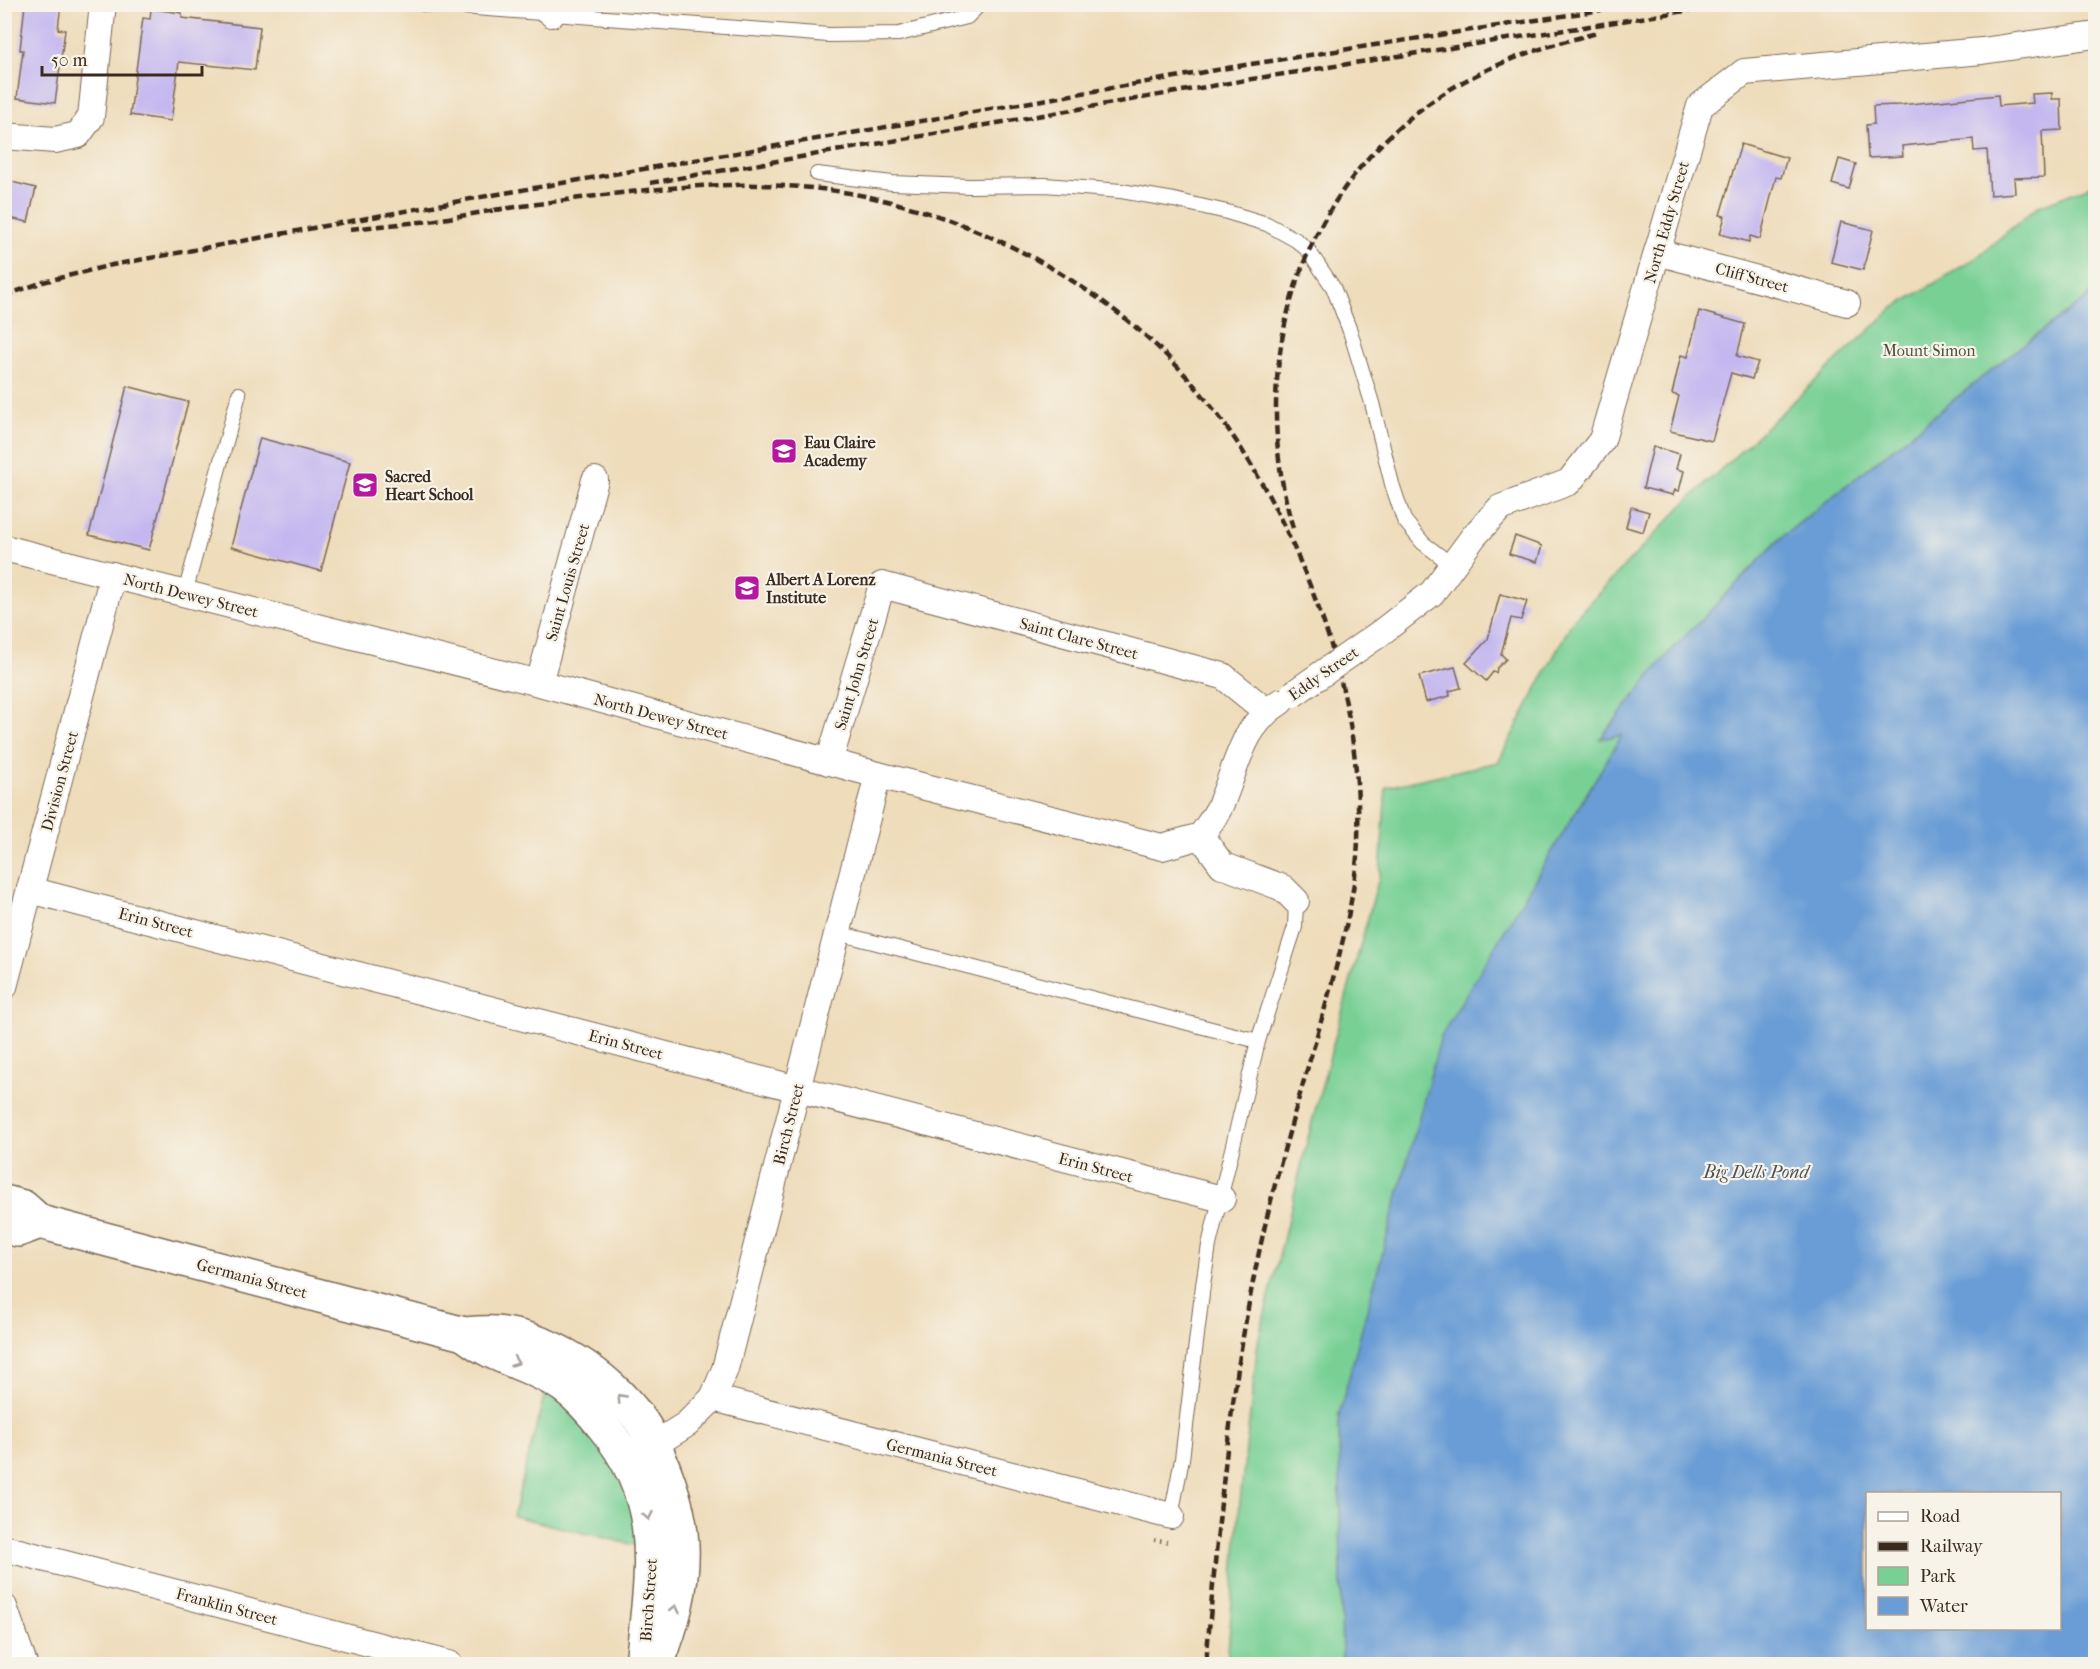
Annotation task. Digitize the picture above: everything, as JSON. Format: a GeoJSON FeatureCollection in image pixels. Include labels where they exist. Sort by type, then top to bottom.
{"type":"FeatureCollection","features":[{"type":"Feature","properties":{"kind":"main road","name":"Germania Street"},"geometry":{"type":"LineString","coordinates":[[4,1202],[23,1208],[40,1222],[464,1334],[482,1348],[546,1375],[566,1387],[589,1409],[618,1443],[641,1453]]}},
{"type":"Feature","properties":{"kind":"main road","name":"Germania Street"},"geometry":{"type":"LineString","coordinates":[[4,1227],[18,1230],[40,1222]]}},
{"type":"Feature","properties":{"kind":"main road","name":"Birch Street"},"geometry":{"type":"LineString","coordinates":[[641,1453],[641,1490],[650,1533],[652,1559],[642,1665]]}},
{"type":"Feature","properties":{"kind":"main road","name":"Birch Street"},"geometry":{"type":"LineString","coordinates":[[641,1453],[674,1497],[682,1543],[681,1578],[677,1602],[657,1665]]}},
{"type":"Feature","properties":{"kind":"street"},"geometry":{"type":"LineString","coordinates":[[4,136],[55,140],[78,135],[92,117],[103,4]]}},
{"type":"Feature","properties":{"kind":"street","name":"North Eddy Street"},"geometry":{"type":"LineString","coordinates":[[1379,634],[1432,593],[1474,536],[1500,508],[1569,482],[1602,440],[1700,106],[1744,72],[1982,51],[2096,35]]}},
{"type":"Feature","properties":{"kind":"street","name":"Cliff Street"},"geometry":{"type":"LineString","coordinates":[[1657,252],[1847,303]]}},
{"type":"Feature","properties":{"kind":"street","name":"Saint Louis Street"},"geometry":{"type":"LineString","coordinates":[[539,683],[595,480]]}},
{"type":"Feature","properties":{"kind":"street","name":"North Dewey Street"},"geometry":{"type":"LineString","coordinates":[[4,548],[539,683],[878,776],[1162,847],[1201,836]]}},
{"type":"Feature","properties":{"kind":"street","name":"Division Street"},"geometry":{"type":"LineString","coordinates":[[4,987],[113,575]]}},
{"type":"Feature","properties":{"kind":"street","name":"Saint Clare Street"},"geometry":{"type":"LineString","coordinates":[[882,585],[1222,676],[1266,711]]}},
{"type":"Feature","properties":{"kind":"street","name":"Saint John Street"},"geometry":{"type":"LineString","coordinates":[[829,762],[882,585]]}},
{"type":"Feature","properties":{"kind":"street","name":"Eddy Street"},"geometry":{"type":"LineString","coordinates":[[1266,711],[1379,634]]}},
{"type":"Feature","properties":{"kind":"street"},"geometry":{"type":"LineString","coordinates":[[1266,711],[1241,746],[1218,810],[1201,836],[1222,865],[1283,888],[1296,901]]}},
{"type":"Feature","properties":{"kind":"street","name":"Birch Street"},"geometry":{"type":"LineString","coordinates":[[641,1453],[687,1424],[713,1398],[725,1369],[878,776]]}},
{"type":"Feature","properties":{"kind":"street","name":"Erin Street"},"geometry":{"type":"LineString","coordinates":[[30,890],[1222,1199]]}},
{"type":"Feature","properties":{"kind":"street","name":"Germania Street"},"geometry":{"type":"LineString","coordinates":[[713,1398],[1171,1516]]}},
{"type":"Feature","properties":{"kind":"street","name":"Franklin Street"},"geometry":{"type":"LineString","coordinates":[[4,1548],[449,1665]]}},
{"type":"Feature","properties":{"kind":"street"},"geometry":{"type":"LineString","coordinates":[[4,1607],[24,1665]]}},
{"type":"Feature","properties":{"kind":"lane"},"geometry":{"type":"LineString","coordinates":[[423,4],[552,9],[829,35],[899,34],[967,17],[980,4]]}},
{"type":"Feature","properties":{"kind":"lane"},"geometry":{"type":"LineString","coordinates":[[818,174],[892,183],[969,186],[1045,185],[1121,191],[1227,212],[1267,224],[1296,240],[1308,250],[1333,287],[1350,331],[1404,520],[1423,543],[1452,565]]}},
{"type":"Feature","properties":{"kind":"lane"},"geometry":{"type":"LineString","coordinates":[[185,593],[239,394]]}},
{"type":"Feature","properties":{"kind":"lane"},"geometry":{"type":"LineString","coordinates":[[1171,1516],[1182,1459],[1209,1245],[1222,1199],[1258,1041],[1295,927],[1296,901]]}},
{"type":"Feature","properties":{"kind":"lane"},"geometry":{"type":"LineString","coordinates":[[838,933],[1258,1041]]}},
{"type":"Feature","properties":{"kind":"path"},"geometry":{"type":"LineString","coordinates":[[1154,1540],[1167,1542]]}},
{"type":"Feature","properties":{"kind":"green space","name":"Mount Simon"},"geometry":{"type":"Polygon","coordinates":[[[2095,184],[2095,292],[2019,348],[1783,536],[1668,654],[1601,739],[1622,735],[1339,1414],[1342,1664],[1227,1664],[1240,1502],[1258,1342],[1313,1118],[1380,874],[1386,787],[1498,762],[1573,620],[1682,506],[1892,309],[1976,258],[2037,207],[2095,184]]]}},
{"type":"Feature","properties":{"kind":"green space"},"geometry":{"type":"Polygon","coordinates":[[[547,1385],[622,1469],[642,1547],[513,1516],[547,1385]]]}},
{"type":"Feature","properties":{"kind":"water","name":"Big Dells Pond"},"geometry":{"type":"Polygon","coordinates":[[[2095,292],[2095,1664],[1342,1664],[1339,1414],[1441,1036],[1622,735],[1600,739],[1668,654],[1783,536],[2019,348],[2095,292]]]}},
{"type":"Feature","properties":{"kind":"building"},"geometry":{"type":"Polygon","coordinates":[[[25,4],[61,4],[58,29],[65,30],[55,103],[17,98],[23,50],[20,50],[25,4]]]}},
{"type":"Feature","properties":{"kind":"building"},"geometry":{"type":"Polygon","coordinates":[[[151,9],[182,13],[182,18],[260,27],[255,70],[179,62],[171,121],[130,115],[143,18],[150,19],[151,9]]]}},
{"type":"Feature","properties":{"kind":"building"},"geometry":{"type":"Polygon","coordinates":[[[2052,93],[2052,99],[2061,99],[2062,130],[2042,131],[2044,177],[2014,178],[2015,193],[1990,195],[1987,150],[1974,151],[1973,139],[1902,146],[1903,156],[1868,158],[1866,125],[1874,124],[1873,106],[1998,95],[1999,106],[2033,103],[2032,94],[2052,93]]]}},
{"type":"Feature","properties":{"kind":"building"},"geometry":{"type":"Polygon","coordinates":[[[1741,144],[1787,158],[1781,178],[1776,177],[1760,239],[1750,236],[1749,242],[1720,234],[1725,216],[1720,215],[1741,144]]]}},
{"type":"Feature","properties":{"kind":"building"},"geometry":{"type":"Polygon","coordinates":[[[1839,159],[1856,164],[1849,189],[1832,184],[1839,159]]]}},
{"type":"Feature","properties":{"kind":"building"},"geometry":{"type":"Polygon","coordinates":[[[4,180],[36,188],[28,222],[4,217],[4,180]]]}},
{"type":"Feature","properties":{"kind":"building"},"geometry":{"type":"Polygon","coordinates":[[[1841,222],[1873,230],[1863,270],[1831,262],[1841,222]]]}},
{"type":"Feature","properties":{"kind":"building"},"geometry":{"type":"Polygon","coordinates":[[[1699,311],[1745,324],[1737,356],[1758,362],[1752,379],[1731,373],[1712,441],[1670,431],[1679,396],[1672,394],[1681,355],[1688,357],[1699,311]]]}},
{"type":"Feature","properties":{"kind":"building"},"geometry":{"type":"Polygon","coordinates":[[[127,386],[188,402],[149,550],[89,535],[127,386]]]}},
{"type":"Feature","properties":{"kind":"building"},"geometry":{"type":"Polygon","coordinates":[[[260,438],[350,462],[321,571],[231,547],[260,438]]]}},
{"type":"Feature","properties":{"kind":"building"},"geometry":{"type":"Polygon","coordinates":[[[1653,447],[1680,454],[1676,469],[1684,471],[1679,491],[1675,490],[1673,495],[1643,488],[1653,447]]]}},
{"type":"Feature","properties":{"kind":"building"},"geometry":{"type":"Polygon","coordinates":[[[1631,507],[1649,512],[1643,532],[1626,527],[1631,507]]]}},
{"type":"Feature","properties":{"kind":"building"},"geometry":{"type":"Polygon","coordinates":[[[1515,536],[1542,546],[1537,562],[1509,554],[1515,536]]]}},
{"type":"Feature","properties":{"kind":"building"},"geometry":{"type":"Polygon","coordinates":[[[1500,594],[1527,601],[1521,620],[1511,618],[1501,654],[1506,659],[1497,668],[1496,673],[1493,672],[1486,681],[1466,663],[1488,639],[1500,594]]]}},
{"type":"Feature","properties":{"kind":"building"},"geometry":{"type":"Polygon","coordinates":[[[1455,667],[1461,688],[1449,691],[1450,696],[1426,702],[1419,676],[1455,667]]]}},
{"type":"Feature","properties":{"kind":"railway"},"geometry":{"type":"LineString","coordinates":[[4,296],[43,282],[112,265],[487,196],[1245,65],[1640,4]]}},
{"type":"Feature","properties":{"kind":"railway"},"geometry":{"type":"LineString","coordinates":[[650,183],[1246,80],[1730,4]]}},
{"type":"Feature","properties":{"kind":"railway"},"geometry":{"type":"LineString","coordinates":[[1293,528],[1280,466],[1276,403],[1282,341],[1297,282],[1321,226],[1355,174],[1397,129],[1449,90],[1484,71],[1521,56],[1597,33]]}},
{"type":"Feature","properties":{"kind":"railway"},"geometry":{"type":"LineString","coordinates":[[494,210],[627,192],[716,185],[760,185],[805,187],[849,193],[945,218],[992,237],[1081,286],[1122,316],[1159,349],[1193,384],[1229,430],[1286,530],[1321,614],[1347,708],[1356,773],[1357,860],[1342,943],[1281,1163],[1255,1272],[1228,1439],[1206,1664]]}},
{"type":"Feature","properties":{"kind":"railway"},"geometry":{"type":"LineString","coordinates":[[350,229],[430,221],[502,209]]}},
{"type":"Feature","properties":{"kind":"place","name":"Eau Claire Academy"},"geometry":{"type":"Point","coordinates":[784,451]}},
{"type":"Feature","properties":{"kind":"place","name":"Sacred Heart School"},"geometry":{"type":"Point","coordinates":[365,485]}},
{"type":"Feature","properties":{"kind":"place","name":"Albert A Lorenz Institute"},"geometry":{"type":"Point","coordinates":[747,588]}}]}
